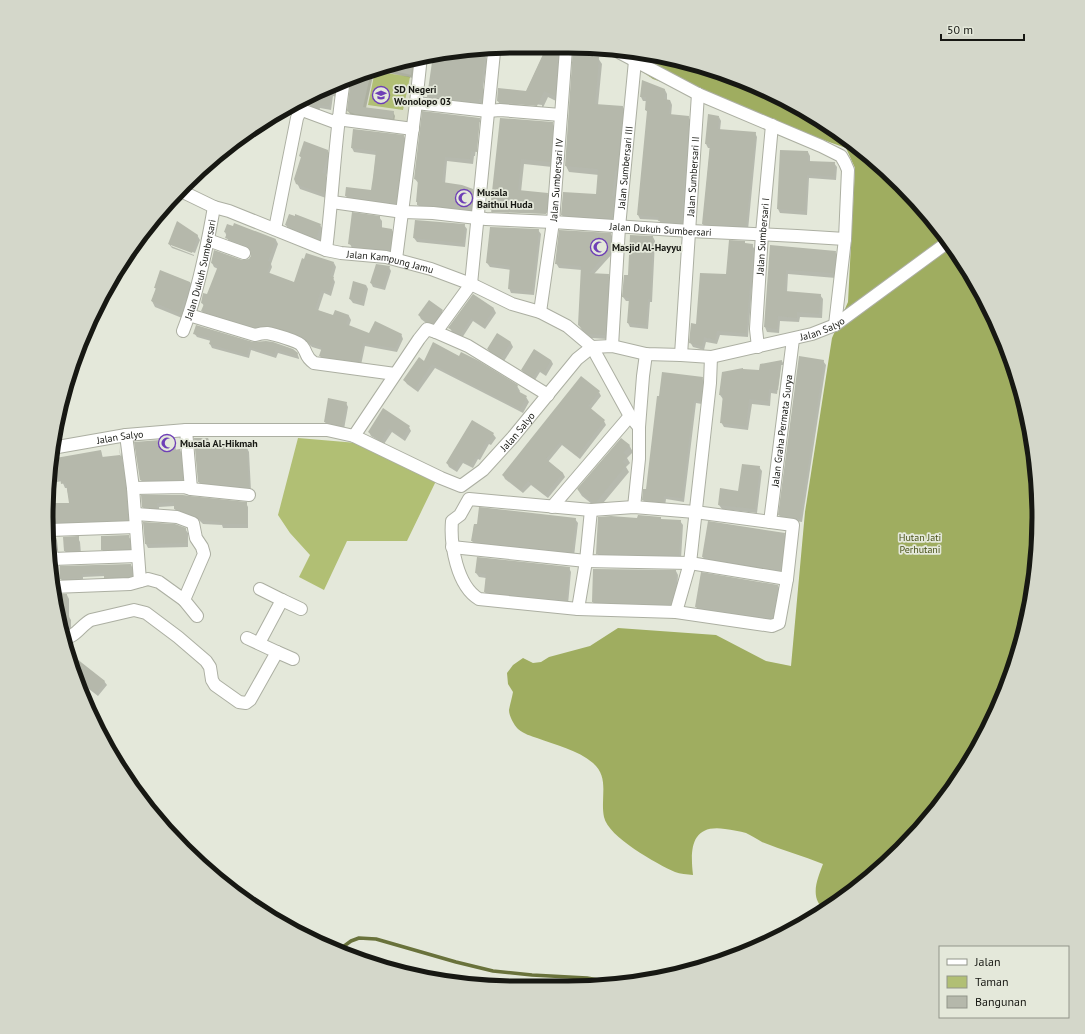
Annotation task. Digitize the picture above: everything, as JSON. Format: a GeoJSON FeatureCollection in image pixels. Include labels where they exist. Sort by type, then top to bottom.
{"type":"FeatureCollection","features":[{"type":"Feature","properties":{"kind":"street","name":"Jalan Sumbersari IV"},"geometry":{"type":"LineString","coordinates":[[540,312],[553,222],[566,53]]}},
{"type":"Feature","properties":{"kind":"street"},"geometry":{"type":"LineString","coordinates":[[436,332],[471,284],[494,54]]}},
{"type":"Feature","properties":{"kind":"street"},"geometry":{"type":"LineString","coordinates":[[627,57],[698,94],[821,146],[841,156],[846,163],[848,176],[845,239],[835,325]]}},
{"type":"Feature","properties":{"kind":"street","name":"Jalan Sumbersari III"},"geometry":{"type":"LineString","coordinates":[[612,346],[619,227],[635,61]]}},
{"type":"Feature","properties":{"kind":"street"},"geometry":{"type":"LineString","coordinates":[[396,259],[420,63]]}},
{"type":"Feature","properties":{"kind":"street"},"geometry":{"type":"LineString","coordinates":[[326,250],[332,202],[337,121],[343,87]]}},
{"type":"Feature","properties":{"kind":"street","name":"Jalan Sumbersari II"},"geometry":{"type":"LineString","coordinates":[[681,354],[698,94]]}},
{"type":"Feature","properties":{"kind":"street"},"geometry":{"type":"LineString","coordinates":[[416,104],[488,111],[500,110],[561,115]]}},
{"type":"Feature","properties":{"kind":"street"},"geometry":{"type":"LineString","coordinates":[[275,229],[300,110],[337,121],[413,129]]}},
{"type":"Feature","properties":{"kind":"street","name":"Jalan Sumbersari I"},"geometry":{"type":"LineString","coordinates":[[758,347],[756,329],[762,234],[772,125]]}},
{"type":"Feature","properties":{"kind":"street","name":"Jalan Kampung Jamu"},"geometry":{"type":"LineString","coordinates":[[185,193],[214,207],[229,211],[326,250],[341,254],[386,257],[432,269],[471,284],[512,304],[540,312],[567,326],[592,347]]}},
{"type":"Feature","properties":{"kind":"street","name":"Jalan Dukuh Sumbersari"},"geometry":{"type":"LineString","coordinates":[[332,202],[403,212],[432,213],[477,218],[690,232],[762,234],[845,239]]}},
{"type":"Feature","properties":{"kind":"street","name":"Jalan Dukuh Sumbersari"},"geometry":{"type":"LineString","coordinates":[[183,331],[189,316],[208,240],[214,207]]}},
{"type":"Feature","properties":{"kind":"street"},"geometry":{"type":"LineString","coordinates":[[208,240],[244,253]]}},
{"type":"Feature","properties":{"kind":"street","name":"Jalan Salyo"},"geometry":{"type":"LineString","coordinates":[[59,447],[126,435],[186,430],[327,430],[354,436],[441,478],[461,486],[483,470],[513,437],[577,359],[592,347],[612,346],[646,354],[681,354],[710,357],[812,334],[835,325],[944,245]]}},
{"type":"Feature","properties":{"kind":"street"},"geometry":{"type":"LineString","coordinates":[[189,316],[255,335],[266,333],[294,340],[300,343],[307,358],[314,363],[395,374]]}},
{"type":"Feature","properties":{"kind":"street"},"geometry":{"type":"LineString","coordinates":[[354,436],[427,329],[468,346],[548,395]]}},
{"type":"Feature","properties":{"kind":"street","name":"Jalan Graha Permata Surya"},"geometry":{"type":"LineString","coordinates":[[770,522],[792,339]]}},
{"type":"Feature","properties":{"kind":"street"},"geometry":{"type":"LineString","coordinates":[[592,347],[630,416],[640,427]]}},
{"type":"Feature","properties":{"kind":"street"},"geometry":{"type":"LineString","coordinates":[[634,507],[640,459],[640,427],[646,354]]}},
{"type":"Feature","properties":{"kind":"street"},"geometry":{"type":"LineString","coordinates":[[676,612],[690,563],[711,370],[710,357]]}},
{"type":"Feature","properties":{"kind":"street"},"geometry":{"type":"LineString","coordinates":[[552,506],[630,416]]}},
{"type":"Feature","properties":{"kind":"street"},"geometry":{"type":"LineString","coordinates":[[186,430],[190,489]]}},
{"type":"Feature","properties":{"kind":"street"},"geometry":{"type":"LineString","coordinates":[[126,435],[136,514],[137,556],[140,581]]}},
{"type":"Feature","properties":{"kind":"street"},"geometry":{"type":"LineString","coordinates":[[461,486],[470,499]]}},
{"type":"Feature","properties":{"kind":"street"},"geometry":{"type":"LineString","coordinates":[[133,488],[184,487],[190,489],[249,495]]}},
{"type":"Feature","properties":{"kind":"street"},"geometry":{"type":"LineString","coordinates":[[470,499],[591,510],[634,507],[695,512],[793,525],[787,579],[779,623],[775,626],[676,612],[578,609],[479,599],[472,595],[464,584],[452,547],[450,535],[452,522],[460,514],[470,499]]}},
{"type":"Feature","properties":{"kind":"street"},"geometry":{"type":"LineString","coordinates":[[578,609],[586,560],[591,510]]}},
{"type":"Feature","properties":{"kind":"street"},"geometry":{"type":"LineString","coordinates":[[136,514],[178,517],[193,523],[196,538],[202,547],[204,554],[184,600]]}},
{"type":"Feature","properties":{"kind":"street"},"geometry":{"type":"LineString","coordinates":[[53,530],[136,527]]}},
{"type":"Feature","properties":{"kind":"street"},"geometry":{"type":"LineString","coordinates":[[452,547],[586,560],[690,563],[787,579]]}},
{"type":"Feature","properties":{"kind":"street"},"geometry":{"type":"LineString","coordinates":[[55,559],[137,556]]}},
{"type":"Feature","properties":{"kind":"street"},"geometry":{"type":"LineString","coordinates":[[58,585],[130,584],[148,579],[159,582],[184,600],[197,616]]}},
{"type":"Feature","properties":{"kind":"street"},"geometry":{"type":"LineString","coordinates":[[260,589],[300,609]]}},
{"type":"Feature","properties":{"kind":"street"},"geometry":{"type":"LineString","coordinates":[[259,643],[282,600]]}},
{"type":"Feature","properties":{"kind":"street"},"geometry":{"type":"LineString","coordinates":[[69,638],[74,635],[84,623],[91,620],[134,610],[142,611],[206,661],[210,667],[212,680],[215,685],[239,702],[246,703],[250,700],[277,652]]}},
{"type":"Feature","properties":{"kind":"street"},"geometry":{"type":"LineString","coordinates":[[247,638],[292,659]]}},
{"type":"Feature","properties":{"kind":"shaded area","name":"SD Negeri Wonolopo 03"},"geometry":{"type":"Polygon","coordinates":[[[417,64],[410,127],[345,118],[350,84],[417,64]]]}},
{"type":"Feature","properties":{"kind":"green space","name":"Hutan Jati Perhutani"},"geometry":{"type":"Polygon","coordinates":[[[619,56],[659,62],[688,69],[746,88],[800,115],[826,131],[874,168],[917,211],[954,259],[970,285],[997,339],[1016,397],[1023,426],[1031,487],[1031,547],[1023,608],[1016,637],[997,695],[970,749],[954,775],[917,823],[874,866],[821,906],[816,897],[816,888],[823,864],[762,842],[744,832],[714,828],[705,830],[699,835],[695,840],[693,848],[693,875],[675,872],[634,849],[614,833],[607,825],[603,810],[603,781],[598,769],[593,763],[587,758],[573,751],[530,736],[523,732],[518,729],[510,715],[509,710],[513,692],[508,684],[507,673],[513,665],[523,658],[533,663],[541,662],[549,657],[590,646],[618,628],[716,635],[766,661],[791,666],[805,512],[832,338],[848,302],[855,168],[846,148],[653,79],[619,56]]]}},
{"type":"Feature","properties":{"kind":"green space"},"geometry":{"type":"Polygon","coordinates":[[[385,73],[410,77],[403,110],[368,105],[374,76],[385,73]]]}},
{"type":"Feature","properties":{"kind":"green space"},"geometry":{"type":"Polygon","coordinates":[[[298,438],[357,443],[436,481],[407,541],[347,541],[324,590],[299,577],[310,555],[290,533],[278,515],[298,438]]]}},
{"type":"Feature","properties":{"kind":"building"},"geometry":{"type":"Polygon","coordinates":[[[544,53],[558,53],[555,96],[544,91],[537,106],[502,103],[497,101],[498,88],[526,91],[544,53]]]}},
{"type":"Feature","properties":{"kind":"building"},"geometry":{"type":"Polygon","coordinates":[[[573,53],[589,54],[589,56],[599,57],[595,104],[623,106],[617,171],[615,170],[612,196],[614,196],[612,218],[561,215],[563,192],[596,194],[598,169],[565,166],[573,53]]]}},
{"type":"Feature","properties":{"kind":"building"},"geometry":{"type":"Polygon","coordinates":[[[485,54],[481,86],[483,86],[482,99],[479,99],[479,102],[427,97],[432,61],[485,54]]]}},
{"type":"Feature","properties":{"kind":"building"},"geometry":{"type":"Polygon","coordinates":[[[412,65],[411,75],[392,71],[412,65]]]}},
{"type":"Feature","properties":{"kind":"building"},"geometry":{"type":"Polygon","coordinates":[[[370,77],[363,107],[394,111],[393,119],[355,114],[347,111],[350,84],[370,77]]]}},
{"type":"Feature","properties":{"kind":"building"},"geometry":{"type":"Polygon","coordinates":[[[642,80],[665,89],[664,99],[670,100],[669,114],[689,116],[681,223],[658,221],[659,217],[637,215],[647,111],[645,110],[646,97],[640,97],[642,80]]]}},
{"type":"Feature","properties":{"kind":"building"},"geometry":{"type":"Polygon","coordinates":[[[335,90],[334,93],[332,93],[329,106],[318,105],[318,108],[309,105],[309,103],[335,90]]]}},
{"type":"Feature","properties":{"kind":"building"},"geometry":{"type":"Polygon","coordinates":[[[422,111],[480,118],[477,152],[471,151],[470,159],[445,157],[442,182],[462,185],[473,189],[472,201],[468,209],[417,205],[418,180],[414,179],[422,111]]]}},
{"type":"Feature","properties":{"kind":"building"},"geometry":{"type":"Polygon","coordinates":[[[708,114],[719,116],[718,129],[756,132],[746,226],[702,224],[710,144],[705,144],[708,114]]]}},
{"type":"Feature","properties":{"kind":"building"},"geometry":{"type":"Polygon","coordinates":[[[500,118],[553,122],[550,162],[521,159],[518,190],[548,193],[546,214],[491,212],[492,210],[490,210],[500,118]]]}},
{"type":"Feature","properties":{"kind":"building"},"geometry":{"type":"Polygon","coordinates":[[[353,129],[404,135],[396,203],[345,196],[346,187],[371,190],[373,177],[376,151],[351,148],[353,129]]]}},
{"type":"Feature","properties":{"kind":"building"},"geometry":{"type":"Polygon","coordinates":[[[304,141],[328,150],[322,173],[326,174],[324,194],[296,184],[294,179],[304,141]]]}},
{"type":"Feature","properties":{"kind":"building"},"geometry":{"type":"Polygon","coordinates":[[[780,150],[808,151],[808,161],[835,162],[834,176],[807,175],[805,211],[777,209],[780,150]]]}},
{"type":"Feature","properties":{"kind":"building"},"geometry":{"type":"Polygon","coordinates":[[[352,212],[380,216],[380,227],[392,229],[390,250],[358,247],[348,244],[352,212]]]}},
{"type":"Feature","properties":{"kind":"building"},"geometry":{"type":"Polygon","coordinates":[[[289,214],[295,216],[295,214],[321,224],[316,238],[285,225],[289,214]]]}},
{"type":"Feature","properties":{"kind":"building"},"geometry":{"type":"Polygon","coordinates":[[[415,220],[465,224],[463,243],[413,238],[415,220]]]}},
{"type":"Feature","properties":{"kind":"building"},"geometry":{"type":"Polygon","coordinates":[[[177,221],[198,235],[192,253],[168,244],[177,221]]]}},
{"type":"Feature","properties":{"kind":"building"},"geometry":{"type":"Polygon","coordinates":[[[234,223],[276,239],[268,261],[271,262],[267,272],[294,282],[302,258],[304,259],[306,253],[334,262],[330,276],[334,277],[329,292],[321,290],[315,309],[333,315],[335,310],[349,315],[346,324],[369,333],[375,321],[402,334],[395,348],[363,343],[359,362],[319,356],[322,347],[309,343],[304,338],[294,333],[269,326],[255,327],[201,311],[204,304],[201,303],[203,293],[207,294],[218,266],[211,263],[214,250],[242,260],[249,259],[251,256],[251,251],[247,246],[225,238],[227,233],[224,232],[227,224],[233,226],[234,223]]]}},
{"type":"Feature","properties":{"kind":"building"},"geometry":{"type":"Polygon","coordinates":[[[490,227],[539,229],[532,291],[508,289],[510,266],[486,263],[490,227]]]}},
{"type":"Feature","properties":{"kind":"building"},"geometry":{"type":"Polygon","coordinates":[[[559,230],[611,233],[610,249],[589,273],[609,274],[605,335],[588,334],[578,325],[581,266],[555,264],[559,230]]]}},
{"type":"Feature","properties":{"kind":"building"},"geometry":{"type":"Polygon","coordinates":[[[630,235],[653,236],[650,299],[648,299],[646,325],[627,323],[629,298],[622,297],[624,275],[628,275],[630,235]]]}},
{"type":"Feature","properties":{"kind":"building"},"geometry":{"type":"Polygon","coordinates":[[[729,240],[745,241],[745,243],[753,244],[746,333],[717,331],[715,340],[704,337],[702,346],[689,343],[691,323],[696,324],[700,273],[726,274],[729,240]]]}},
{"type":"Feature","properties":{"kind":"building"},"geometry":{"type":"Polygon","coordinates":[[[770,245],[836,251],[833,273],[786,270],[785,291],[821,294],[819,314],[797,312],[797,318],[778,316],[777,329],[764,327],[770,245]]]}},
{"type":"Feature","properties":{"kind":"building"},"geometry":{"type":"Polygon","coordinates":[[[376,264],[390,266],[383,287],[370,283],[376,264]]]}},
{"type":"Feature","properties":{"kind":"building"},"geometry":{"type":"Polygon","coordinates":[[[160,270],[190,282],[186,298],[185,297],[179,313],[151,301],[160,270]]]}},
{"type":"Feature","properties":{"kind":"building"},"geometry":{"type":"Polygon","coordinates":[[[353,281],[366,285],[362,302],[349,299],[353,281]]]}},
{"type":"Feature","properties":{"kind":"building"},"geometry":{"type":"Polygon","coordinates":[[[473,294],[494,308],[483,326],[471,318],[460,334],[448,328],[473,294]]]}},
{"type":"Feature","properties":{"kind":"building"},"geometry":{"type":"Polygon","coordinates":[[[429,300],[443,310],[433,323],[427,322],[418,315],[429,300]]]}},
{"type":"Feature","properties":{"kind":"building"},"geometry":{"type":"Polygon","coordinates":[[[196,325],[253,342],[273,342],[293,349],[298,353],[297,356],[276,349],[274,354],[249,347],[247,355],[209,344],[211,338],[193,334],[196,325]]]}},
{"type":"Feature","properties":{"kind":"building"},"geometry":{"type":"Polygon","coordinates":[[[497,333],[511,342],[501,358],[487,349],[497,333]]]}},
{"type":"Feature","properties":{"kind":"building"},"geometry":{"type":"Polygon","coordinates":[[[433,342],[459,356],[461,352],[479,361],[518,385],[516,390],[527,396],[520,409],[432,364],[415,389],[403,380],[419,357],[424,361],[433,342]]]}},
{"type":"Feature","properties":{"kind":"building"},"geometry":{"type":"Polygon","coordinates":[[[534,349],[551,360],[544,372],[538,369],[533,377],[521,370],[534,349]]]}},
{"type":"Feature","properties":{"kind":"building"},"geometry":{"type":"Polygon","coordinates":[[[799,356],[824,360],[800,519],[778,515],[799,356]]]}},
{"type":"Feature","properties":{"kind":"building"},"geometry":{"type":"Polygon","coordinates":[[[782,360],[778,390],[769,389],[768,401],[749,399],[746,426],[720,423],[723,395],[719,395],[722,372],[743,368],[759,370],[760,364],[782,360]]]}},
{"type":"Feature","properties":{"kind":"building"},"geometry":{"type":"Polygon","coordinates":[[[662,372],[703,377],[700,401],[694,400],[682,498],[664,496],[663,502],[642,500],[643,489],[646,489],[657,396],[659,396],[662,372]]]}},
{"type":"Feature","properties":{"kind":"building"},"geometry":{"type":"Polygon","coordinates":[[[581,376],[600,391],[588,406],[605,420],[577,456],[560,442],[546,459],[563,473],[545,495],[528,481],[521,490],[502,475],[581,376]]]}},
{"type":"Feature","properties":{"kind":"building"},"geometry":{"type":"Polygon","coordinates":[[[328,398],[347,402],[342,426],[324,422],[328,398]]]}},
{"type":"Feature","properties":{"kind":"building"},"geometry":{"type":"Polygon","coordinates":[[[383,408],[410,426],[402,437],[389,428],[381,441],[368,432],[383,408]]]}},
{"type":"Feature","properties":{"kind":"building"},"geometry":{"type":"Polygon","coordinates":[[[472,420],[494,433],[489,441],[487,440],[477,457],[476,456],[470,465],[460,459],[455,469],[446,463],[472,420]]]}},
{"type":"Feature","properties":{"kind":"building"},"geometry":{"type":"Polygon","coordinates":[[[194,438],[208,438],[209,448],[236,446],[236,442],[245,441],[245,447],[247,447],[249,487],[198,482],[194,438]]]}},
{"type":"Feature","properties":{"kind":"building"},"geometry":{"type":"Polygon","coordinates":[[[621,438],[630,445],[623,453],[627,456],[622,462],[626,465],[596,502],[593,502],[577,489],[621,438]]]}},
{"type":"Feature","properties":{"kind":"building"},"geometry":{"type":"Polygon","coordinates":[[[174,439],[174,450],[180,449],[183,480],[140,480],[134,442],[174,439]]]}},
{"type":"Feature","properties":{"kind":"building"},"geometry":{"type":"Polygon","coordinates":[[[119,446],[126,489],[128,520],[55,522],[54,503],[69,503],[66,483],[61,484],[60,477],[55,478],[57,458],[101,450],[102,457],[120,455],[119,446]]]}},
{"type":"Feature","properties":{"kind":"building"},"geometry":{"type":"Polygon","coordinates":[[[742,464],[760,466],[755,509],[718,505],[720,488],[738,491],[742,464]]]}},
{"type":"Feature","properties":{"kind":"building"},"geometry":{"type":"Polygon","coordinates":[[[141,495],[183,495],[247,502],[247,524],[220,524],[220,522],[200,520],[196,516],[174,509],[174,502],[157,503],[157,508],[142,507],[141,495]]]}},
{"type":"Feature","properties":{"kind":"building"},"geometry":{"type":"Polygon","coordinates":[[[479,507],[576,518],[572,552],[471,541],[474,524],[477,524],[479,507]]]}},
{"type":"Feature","properties":{"kind":"building"},"geometry":{"type":"Polygon","coordinates":[[[638,515],[661,517],[661,519],[681,520],[679,555],[596,554],[598,517],[611,516],[637,518],[638,515]]]}},
{"type":"Feature","properties":{"kind":"building"},"geometry":{"type":"Polygon","coordinates":[[[708,521],[785,533],[780,570],[702,557],[708,521]]]}},
{"type":"Feature","properties":{"kind":"building"},"geometry":{"type":"Polygon","coordinates":[[[143,522],[175,524],[186,528],[187,543],[145,544],[143,522]]]}},
{"type":"Feature","properties":{"kind":"building"},"geometry":{"type":"Polygon","coordinates":[[[129,535],[130,549],[101,550],[101,536],[129,535]]]}},
{"type":"Feature","properties":{"kind":"building"},"geometry":{"type":"Polygon","coordinates":[[[79,536],[79,551],[64,551],[63,537],[79,536]]]}},
{"type":"Feature","properties":{"kind":"building"},"geometry":{"type":"Polygon","coordinates":[[[477,557],[570,567],[566,600],[484,592],[486,574],[475,573],[477,557]]]}},
{"type":"Feature","properties":{"kind":"building"},"geometry":{"type":"Polygon","coordinates":[[[131,564],[132,576],[129,577],[104,578],[104,573],[82,574],[82,578],[60,579],[60,566],[131,564]]]}},
{"type":"Feature","properties":{"kind":"building"},"geometry":{"type":"Polygon","coordinates":[[[593,569],[676,570],[675,588],[670,604],[592,602],[593,569]]]}},
{"type":"Feature","properties":{"kind":"building"},"geometry":{"type":"Polygon","coordinates":[[[701,572],[778,585],[772,618],[695,607],[701,572]]]}},
{"type":"Feature","properties":{"kind":"building"},"geometry":{"type":"Polygon","coordinates":[[[60,594],[67,594],[67,615],[69,615],[70,625],[67,625],[67,629],[60,594]]]}},
{"type":"Feature","properties":{"kind":"building"},"geometry":{"type":"Polygon","coordinates":[[[77,659],[105,681],[96,693],[84,684],[77,659]]]}},
{"type":"Feature","properties":{"kind":"waterway"},"geometry":{"type":"LineString","coordinates":[[343,947],[351,941],[359,938],[376,939],[493,971],[598,980]]}},
{"type":"Feature","properties":{"kind":"place","name":"SD Negeri Wonolopo 03"},"geometry":{"type":"Point","coordinates":[381,95]}},
{"type":"Feature","properties":{"kind":"place","name":"Musala Baithul Huda"},"geometry":{"type":"Point","coordinates":[464,198]}},
{"type":"Feature","properties":{"kind":"place","name":"Masjid Al-Hayyu"},"geometry":{"type":"Point","coordinates":[599,247]}},
{"type":"Feature","properties":{"kind":"place","name":"Musala Al-Hikmah"},"geometry":{"type":"Point","coordinates":[167,443]}}]}
